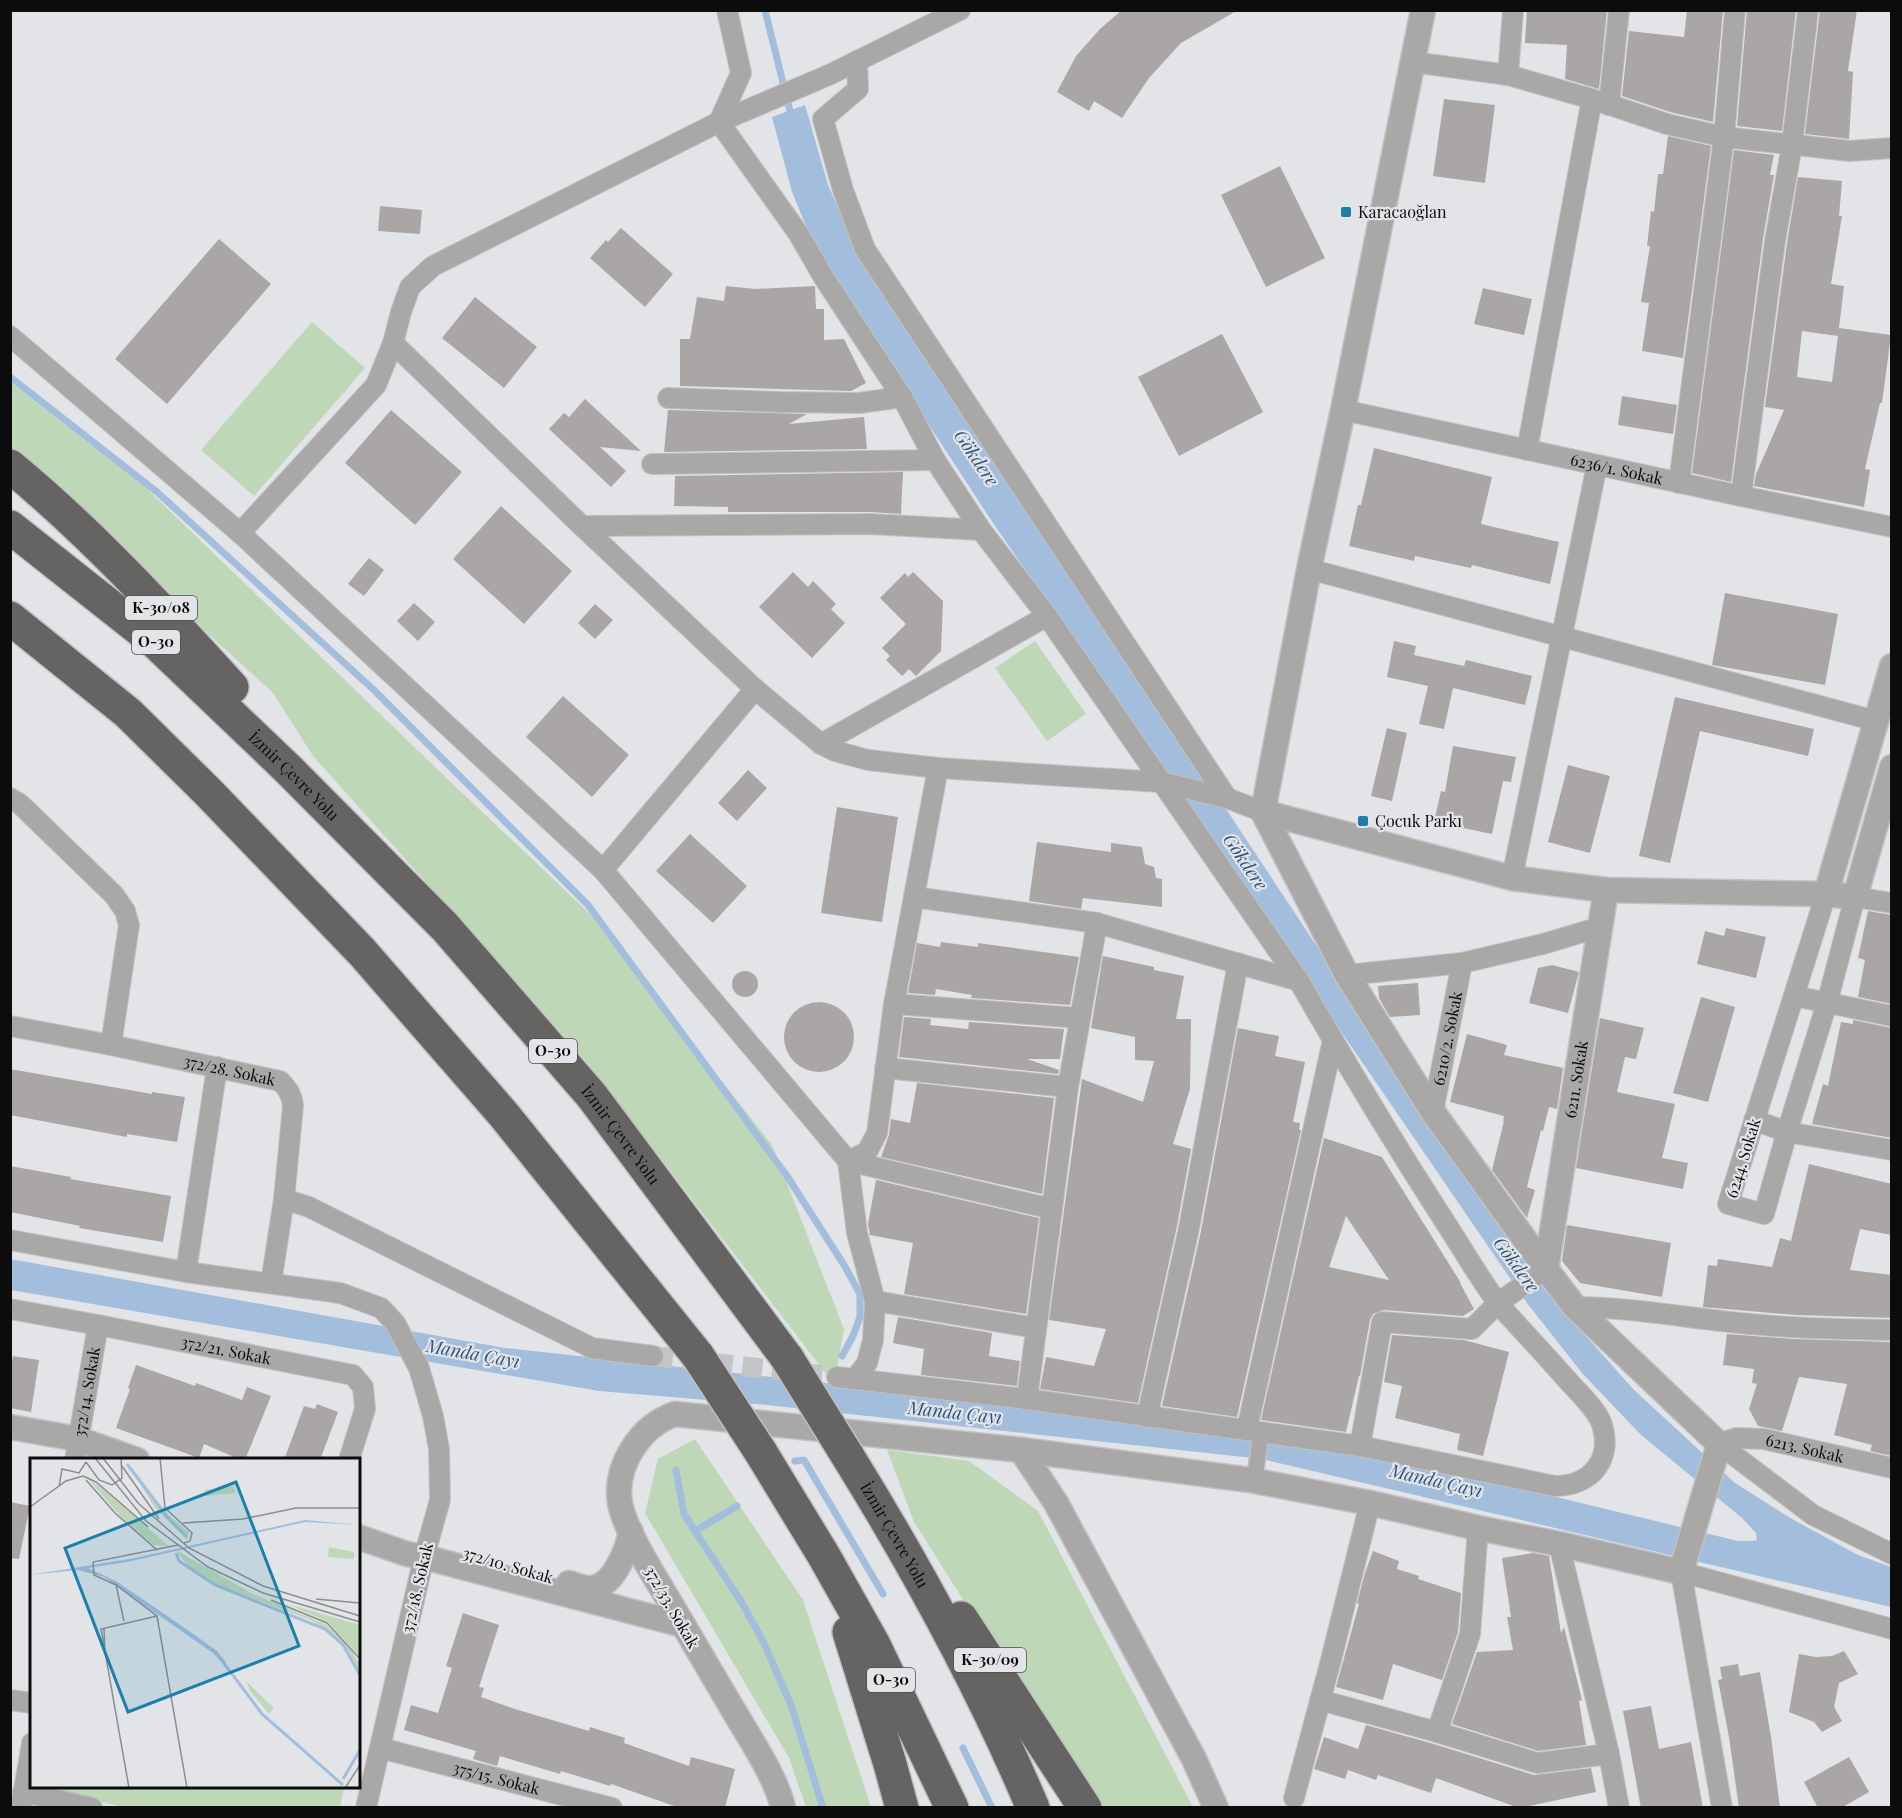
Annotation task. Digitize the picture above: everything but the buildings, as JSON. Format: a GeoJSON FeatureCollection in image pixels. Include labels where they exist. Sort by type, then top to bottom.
{"type":"FeatureCollection","features":[{"type":"Feature","properties":{"kind":"highway","name":"K-30/08"},"geometry":{"type":"LineString","coordinates":[[10,466],[104,552],[173,622],[248,704],[289,770]]}},
{"type":"Feature","properties":{"kind":"highway","name":"İzmir Çevre Yolu"},"geometry":{"type":"LineString","coordinates":[[10,527],[153,640],[289,770],[445,927],[592,1096],[787,1358],[886,1519],[960,1653],[1033,1808]]}},
{"type":"Feature","properties":{"kind":"highway","name":"O-30"},"geometry":{"type":"LineString","coordinates":[[10,618],[128,713],[209,793],[362,952],[504,1115],[698,1356],[760,1450],[824,1556],[873,1644],[952,1808]]}},
{"type":"Feature","properties":{"kind":"highway"},"geometry":{"type":"LineString","coordinates":[[10,648],[111,719],[209,793]]}},
{"type":"Feature","properties":{"kind":"highway","name":"K-30/09"},"geometry":{"type":"LineString","coordinates":[[886,1519],[969,1628],[1084,1808]]}},
{"type":"Feature","properties":{"kind":"highway"},"geometry":{"type":"LineString","coordinates":[[824,1556],[884,1743],[902,1808]]}},
{"type":"Feature","properties":{"kind":"street"},"geometry":{"type":"LineString","coordinates":[[719,122],[741,73],[727,10]]}},
{"type":"Feature","properties":{"kind":"street"},"geometry":{"type":"LineString","coordinates":[[240,533],[376,385],[393,343],[410,287],[433,266],[719,122],[831,74],[960,10]]}},
{"type":"Feature","properties":{"kind":"street"},"geometry":{"type":"LineString","coordinates":[[1423,10],[1309,569],[1263,812],[1347,975],[1433,1112],[1542,1271],[1716,1451],[1813,1515],[1892,1554]]}},
{"type":"Feature","properties":{"kind":"street"},"geometry":{"type":"LineString","coordinates":[[1508,75],[1513,10]]}},
{"type":"Feature","properties":{"kind":"street"},"geometry":{"type":"LineString","coordinates":[[1527,450],[1619,10]]}},
{"type":"Feature","properties":{"kind":"street"},"geometry":{"type":"LineString","coordinates":[[1679,483],[1724,137],[1735,10]]}},
{"type":"Feature","properties":{"kind":"street"},"geometry":{"type":"LineString","coordinates":[[1741,496],[1775,241],[1792,145],[1808,10]]}},
{"type":"Feature","properties":{"kind":"street"},"geometry":{"type":"LineString","coordinates":[[857,61],[858,89],[823,119],[843,190],[864,249],[1227,798]]}},
{"type":"Feature","properties":{"kind":"street"},"geometry":{"type":"LineString","coordinates":[[1413,62],[1508,75],[1667,124],[1724,137],[1850,151],[1892,148]]}},
{"type":"Feature","properties":{"kind":"street"},"geometry":{"type":"LineString","coordinates":[[10,336],[240,533],[603,870],[848,1161],[857,1233],[875,1301],[873,1340],[867,1363],[846,1378],[1027,1399],[1360,1446],[1555,1486],[1578,1483],[1589,1476],[1603,1457],[1605,1443],[1600,1421],[1582,1395],[1498,1303],[1423,1187],[1299,981],[1047,616],[981,530],[935,460],[902,397],[824,278],[798,233],[719,122]]}},
{"type":"Feature","properties":{"kind":"street"},"geometry":{"type":"LineString","coordinates":[[393,343],[755,689],[821,744],[835,751],[868,760],[938,768],[1161,782],[1227,798],[1263,812],[1512,878],[1606,890],[1826,894],[1892,903]]}},
{"type":"Feature","properties":{"kind":"street"},"geometry":{"type":"LineString","coordinates":[[668,398],[859,403],[902,397]]}},
{"type":"Feature","properties":{"kind":"street","name":"6236/1. Sokak"},"geometry":{"type":"LineString","coordinates":[[1343,410],[1892,527]]}},
{"type":"Feature","properties":{"kind":"street"},"geometry":{"type":"LineString","coordinates":[[652,464],[935,460]]}},
{"type":"Feature","properties":{"kind":"street"},"geometry":{"type":"LineString","coordinates":[[1512,878],[1597,465]]}},
{"type":"Feature","properties":{"kind":"street"},"geometry":{"type":"LineString","coordinates":[[582,526],[870,524],[981,530]]}},
{"type":"Feature","properties":{"kind":"street"},"geometry":{"type":"LineString","coordinates":[[1309,569],[1876,721]]}},
{"type":"Feature","properties":{"kind":"street"},"geometry":{"type":"LineString","coordinates":[[821,744],[1047,616]]}},
{"type":"Feature","properties":{"kind":"street","name":"6244. Sokak"},"geometry":{"type":"LineString","coordinates":[[1892,666],[1826,894],[1728,1204],[1764,1214],[1827,1003],[1892,766]]}},
{"type":"Feature","properties":{"kind":"street"},"geometry":{"type":"LineString","coordinates":[[603,870],[755,689]]}},
{"type":"Feature","properties":{"kind":"street"},"geometry":{"type":"LineString","coordinates":[[848,1161],[867,1152],[877,1133],[894,1004],[938,768]]}},
{"type":"Feature","properties":{"kind":"street"},"geometry":{"type":"LineString","coordinates":[[10,798],[20,804],[114,895],[125,911],[129,925],[111,1045]]}},
{"type":"Feature","properties":{"kind":"street","name":"6211. Sokak"},"geometry":{"type":"LineString","coordinates":[[1542,1271],[1606,890]]}},
{"type":"Feature","properties":{"kind":"street"},"geometry":{"type":"LineString","coordinates":[[914,897],[1097,923],[1299,981]]}},
{"type":"Feature","properties":{"kind":"street"},"geometry":{"type":"LineString","coordinates":[[1027,1399],[1068,1087],[1097,923]]}},
{"type":"Feature","properties":{"kind":"street"},"geometry":{"type":"LineString","coordinates":[[1347,975],[1462,963],[1543,944],[1600,927]]}},
{"type":"Feature","properties":{"kind":"street"},"geometry":{"type":"LineString","coordinates":[[1147,1417],[1189,1228],[1239,963]]}},
{"type":"Feature","properties":{"kind":"street","name":"6210/2. Sokak"},"geometry":{"type":"LineString","coordinates":[[1433,1112],[1462,963]]}},
{"type":"Feature","properties":{"kind":"street"},"geometry":{"type":"LineString","coordinates":[[1794,996],[1892,1016]]}},
{"type":"Feature","properties":{"kind":"street"},"geometry":{"type":"LineString","coordinates":[[894,1004],[1080,1018]]}},
{"type":"Feature","properties":{"kind":"street","name":"372/28. Sokak"},"geometry":{"type":"LineString","coordinates":[[10,1026],[111,1045],[280,1082],[292,1097],[293,1106],[284,1199],[271,1282]]}},
{"type":"Feature","properties":{"kind":"street"},"geometry":{"type":"LineString","coordinates":[[1253,1475],[1254,1431],[1333,1040]]}},
{"type":"Feature","properties":{"kind":"street"},"geometry":{"type":"LineString","coordinates":[[186,1272],[217,1067]]}},
{"type":"Feature","properties":{"kind":"street"},"geometry":{"type":"LineString","coordinates":[[885,1068],[1068,1087]]}},
{"type":"Feature","properties":{"kind":"street"},"geometry":{"type":"LineString","coordinates":[[1754,1120],[1787,1132],[1892,1150]]}},
{"type":"Feature","properties":{"kind":"street"},"geometry":{"type":"LineString","coordinates":[[848,1161],[1052,1209]]}},
{"type":"Feature","properties":{"kind":"street"},"geometry":{"type":"LineString","coordinates":[[284,1199],[309,1207],[592,1348],[653,1356]]}},
{"type":"Feature","properties":{"kind":"street"},"geometry":{"type":"LineString","coordinates":[[10,1240],[186,1272],[271,1282]]}},
{"type":"Feature","properties":{"kind":"street"},"geometry":{"type":"LineString","coordinates":[[1360,1446],[1382,1322],[1472,1329],[1498,1303],[1542,1271]]}},
{"type":"Feature","properties":{"kind":"street","name":"372/18. Sokak"},"geometry":{"type":"LineString","coordinates":[[271,1282],[340,1293],[381,1308],[395,1323],[419,1368],[434,1416],[439,1449],[440,1500],[420,1551],[380,1748],[366,1774],[366,1808]]}},
{"type":"Feature","properties":{"kind":"street"},"geometry":{"type":"LineString","coordinates":[[875,1301],[1036,1328]]}},
{"type":"Feature","properties":{"kind":"street"},"geometry":{"type":"LineString","coordinates":[[1575,1307],[1610,1307],[1764,1326],[1892,1330]]}},
{"type":"Feature","properties":{"kind":"street","name":"372/21. Sokak"},"geometry":{"type":"LineString","coordinates":[[10,1310],[98,1325],[353,1376],[363,1387],[364,1409],[350,1458]]}},
{"type":"Feature","properties":{"kind":"street","name":"372/14. Sokak"},"geometry":{"type":"LineString","coordinates":[[77,1449],[98,1325]]}},
{"type":"Feature","properties":{"kind":"street","name":"372/33. Sokak"},"geometry":{"type":"LineString","coordinates":[[783,1808],[762,1759],[683,1625],[662,1609],[651,1572],[621,1506],[621,1477],[630,1453],[643,1434],[663,1418],[675,1414],[1021,1450]]}},
{"type":"Feature","properties":{"kind":"street"},"geometry":{"type":"LineString","coordinates":[[10,1427],[77,1449],[127,1458]]}},
{"type":"Feature","properties":{"kind":"street","name":"6213. Sokak"},"geometry":{"type":"LineString","coordinates":[[1716,1451],[1736,1438],[1764,1439],[1892,1468]]}},
{"type":"Feature","properties":{"kind":"street"},"geometry":{"type":"LineString","coordinates":[[1021,1450],[1253,1475],[1478,1528],[1682,1568],[1892,1629]]}},
{"type":"Feature","properties":{"kind":"street"},"geometry":{"type":"LineString","coordinates":[[1021,1450],[1056,1503],[1194,1759],[1216,1808]]}},
{"type":"Feature","properties":{"kind":"street"},"geometry":{"type":"LineString","coordinates":[[1716,1451],[1682,1568],[1722,1808]]}},
{"type":"Feature","properties":{"kind":"street"},"geometry":{"type":"LineString","coordinates":[[1294,1798],[1370,1503]]}},
{"type":"Feature","properties":{"kind":"street"},"geometry":{"type":"LineString","coordinates":[[1437,1732],[1470,1634],[1478,1528]]}},
{"type":"Feature","properties":{"kind":"street","name":"372/10. Sokak"},"geometry":{"type":"LineString","coordinates":[[360,1537],[589,1588],[601,1585],[622,1562],[631,1532]]}},
{"type":"Feature","properties":{"kind":"street"},"geometry":{"type":"LineString","coordinates":[[1559,1544],[1609,1754],[1619,1808]]}},
{"type":"Feature","properties":{"kind":"street","name":"372/10. Sokak"},"geometry":{"type":"LineString","coordinates":[[420,1551],[662,1609]]}},
{"type":"Feature","properties":{"kind":"street"},"geometry":{"type":"LineString","coordinates":[[10,1700],[30,1703]]}},
{"type":"Feature","properties":{"kind":"street"},"geometry":{"type":"LineString","coordinates":[[1320,1700],[1437,1732],[1537,1763],[1609,1754]]}},
{"type":"Feature","properties":{"kind":"street","name":"375/15. Sokak"},"geometry":{"type":"LineString","coordinates":[[380,1748],[612,1808]]}},
{"type":"Feature","properties":{"kind":"street"},"geometry":{"type":"LineString","coordinates":[[30,1754],[22,1800],[92,1808]]}},
{"type":"Feature","properties":{"kind":"green space"},"geometry":{"type":"Polygon","coordinates":[[[312,322],[365,368],[254,496],[201,450],[312,322]]]}},
{"type":"Feature","properties":{"kind":"green space"},"geometry":{"type":"Polygon","coordinates":[[[10,382],[144,486],[589,913],[772,1145],[844,1329],[834,1384],[586,1061],[313,756],[273,693],[11,453],[10,382]]]}},
{"type":"Feature","properties":{"kind":"green space"},"geometry":{"type":"Polygon","coordinates":[[[1035,641],[1086,714],[1047,741],[995,668],[1035,641]]]}},
{"type":"Feature","properties":{"kind":"green space"},"geometry":{"type":"Polygon","coordinates":[[[695,1439],[803,1600],[871,1807],[806,1807],[789,1758],[645,1513],[658,1459],[695,1439]]]}},
{"type":"Feature","properties":{"kind":"green space"},"geometry":{"type":"Polygon","coordinates":[[[887,1450],[969,1461],[1038,1511],[1193,1807],[1094,1807],[914,1522],[887,1450]]]}},
{"type":"Feature","properties":{"kind":"green space"},"geometry":{"type":"Polygon","coordinates":[[[44,1788],[344,1789],[340,1807],[127,1808],[44,1788]]]}},
{"type":"Feature","properties":{"kind":"water","name":"Manda Çayı"},"geometry":{"type":"Polygon","coordinates":[[[805,105],[828,185],[859,255],[1544,1289],[1634,1390],[1735,1483],[1792,1519],[1858,1555],[1891,1567],[1891,1607],[1262,1459],[767,1405],[599,1391],[11,1290],[10,1259],[505,1348],[880,1389],[1358,1449],[1738,1541],[1757,1540],[1756,1533],[1742,1518],[1640,1434],[1582,1373],[1527,1303],[991,520],[818,255],[792,192],[772,117],[805,105]]]}},
{"type":"Feature","properties":{"kind":"waterway","name":"Gökdere"},"geometry":{"type":"LineString","coordinates":[[765,10],[792,119]]}},
{"type":"Feature","properties":{"kind":"waterway"},"geometry":{"type":"LineString","coordinates":[[10,377],[157,492],[375,691],[588,905],[787,1176],[844,1265],[860,1294],[860,1317],[842,1356]]}},
{"type":"Feature","properties":{"kind":"waterway"},"geometry":{"type":"LineString","coordinates":[[795,1461],[804,1460],[883,1594]]}},
{"type":"Feature","properties":{"kind":"waterway"},"geometry":{"type":"LineString","coordinates":[[676,1470],[684,1514],[742,1603],[763,1641],[791,1705],[823,1808]]}},
{"type":"Feature","properties":{"kind":"waterway"},"geometry":{"type":"LineString","coordinates":[[695,1531],[737,1506]]}},
{"type":"Feature","properties":{"kind":"waterway"},"geometry":{"type":"LineString","coordinates":[[963,1748],[992,1808]]}},
{"type":"Feature","properties":{"kind":"tunnel"},"geometry":{"type":"LineString","coordinates":[[653,1356],[837,1377]]}},
{"type":"Feature","properties":{"kind":"place","name":"Karacaoğlan"},"geometry":{"type":"Point","coordinates":[1346,212]}},
{"type":"Feature","properties":{"kind":"place","name":"Çocuk Parkı"},"geometry":{"type":"Point","coordinates":[1363,821]}}]}
